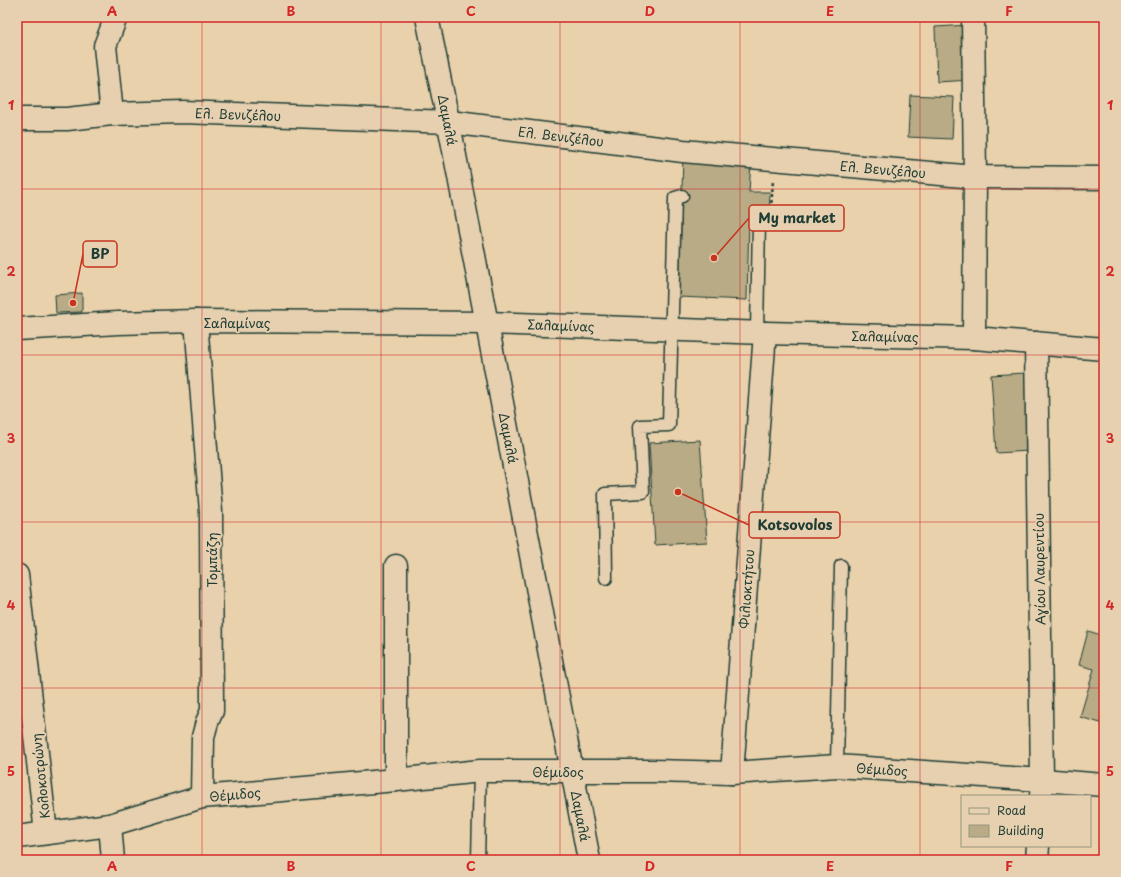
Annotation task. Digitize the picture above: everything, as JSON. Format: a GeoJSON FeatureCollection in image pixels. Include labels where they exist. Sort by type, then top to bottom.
{"type":"FeatureCollection","features":[{"type":"Feature","properties":{"kind":"street"},"geometry":{"type":"LineString","coordinates":[[112,114],[105,46],[116,17]]}},
{"type":"Feature","properties":{"kind":"street","name":"Δαμαλά"},"geometry":{"type":"LineString","coordinates":[[427,17],[449,122],[589,860]]}},
{"type":"Feature","properties":{"kind":"street"},"geometry":{"type":"LineString","coordinates":[[973,17],[975,177],[974,338]]}},
{"type":"Feature","properties":{"kind":"street","name":"Ελ. Βενιζέλου"},"geometry":{"type":"LineString","coordinates":[[17,119],[67,119],[112,114],[183,112],[449,122],[683,151],[975,177],[1104,178]]}},
{"type":"Feature","properties":{"kind":"street","name":"Σαλαμίνας"},"geometry":{"type":"LineString","coordinates":[[17,329],[118,323],[196,321],[487,323],[761,333],[974,338],[1104,349]]}},
{"type":"Feature","properties":{"kind":"street","name":"Τομπάζη"},"geometry":{"type":"LineString","coordinates":[[196,321],[211,520],[212,712],[207,722],[203,737],[202,797]]}},
{"type":"Feature","properties":{"kind":"street","name":"Φιλιοκτήτου"},"geometry":{"type":"LineString","coordinates":[[732,773],[761,333]]}},
{"type":"Feature","properties":{"kind":"street","name":"Αγίου Λαυρεντίου"},"geometry":{"type":"LineString","coordinates":[[1036,343],[1042,788]]}},
{"type":"Feature","properties":{"kind":"street"},"geometry":{"type":"LineString","coordinates":[[396,566],[396,780]]}},
{"type":"Feature","properties":{"kind":"street","name":"Κολοκοτρώνη"},"geometry":{"type":"LineString","coordinates":[[17,575],[46,833]]}},
{"type":"Feature","properties":{"kind":"street","name":"Θέμιδος"},"geometry":{"type":"LineString","coordinates":[[17,837],[110,825],[202,797],[480,771],[652,771],[732,773],[837,766],[1042,788],[1104,786]]}},
{"type":"Feature","properties":{"kind":"street"},"geometry":{"type":"LineString","coordinates":[[110,825],[113,860]]}},
{"type":"Feature","properties":{"kind":"street"},"geometry":{"type":"LineString","coordinates":[[1037,860],[1038,847]]}},
{"type":"Feature","properties":{"kind":"lane"},"geometry":{"type":"LineString","coordinates":[[606,578],[605,494],[643,492],[640,426],[669,425],[675,198],[682,196]]}},
{"type":"Feature","properties":{"kind":"lane"},"geometry":{"type":"LineString","coordinates":[[759,220],[761,333]]}},
{"type":"Feature","properties":{"kind":"lane"},"geometry":{"type":"LineString","coordinates":[[837,766],[841,566]]}},
{"type":"Feature","properties":{"kind":"lane"},"geometry":{"type":"LineString","coordinates":[[478,860],[480,771]]}},
{"type":"Feature","properties":{"kind":"building"},"geometry":{"type":"Polygon","coordinates":[[[970,25],[971,80],[937,82],[935,27],[970,25]]]}},
{"type":"Feature","properties":{"kind":"building"},"geometry":{"type":"Polygon","coordinates":[[[910,95],[954,97],[952,139],[908,137],[910,95]]]}},
{"type":"Feature","properties":{"kind":"building"},"geometry":{"type":"Polygon","coordinates":[[[683,155],[751,162],[749,192],[770,192],[769,220],[749,219],[747,300],[679,297],[683,155]]]}},
{"type":"Feature","properties":{"kind":"building"},"geometry":{"type":"Polygon","coordinates":[[[82,293],[82,312],[56,313],[55,295],[82,293]]]}},
{"type":"Feature","properties":{"kind":"building"},"geometry":{"type":"Polygon","coordinates":[[[1025,373],[1030,451],[996,453],[991,375],[1025,373]]]}},
{"type":"Feature","properties":{"kind":"building"},"geometry":{"type":"Polygon","coordinates":[[[700,440],[707,542],[655,545],[649,443],[700,440]]]}},
{"type":"Feature","properties":{"kind":"building"},"geometry":{"type":"Polygon","coordinates":[[[1104,626],[1104,724],[1080,717],[1094,669],[1079,665],[1088,631],[1101,635],[1104,626]]]}},
{"type":"Feature","properties":{"kind":"place","name":"My market"},"geometry":{"type":"Point","coordinates":[714,258]}},
{"type":"Feature","properties":{"kind":"place","name":"BP"},"geometry":{"type":"Point","coordinates":[73,303]}},
{"type":"Feature","properties":{"kind":"place","name":"Kotsovolos"},"geometry":{"type":"Point","coordinates":[678,492]}}]}
